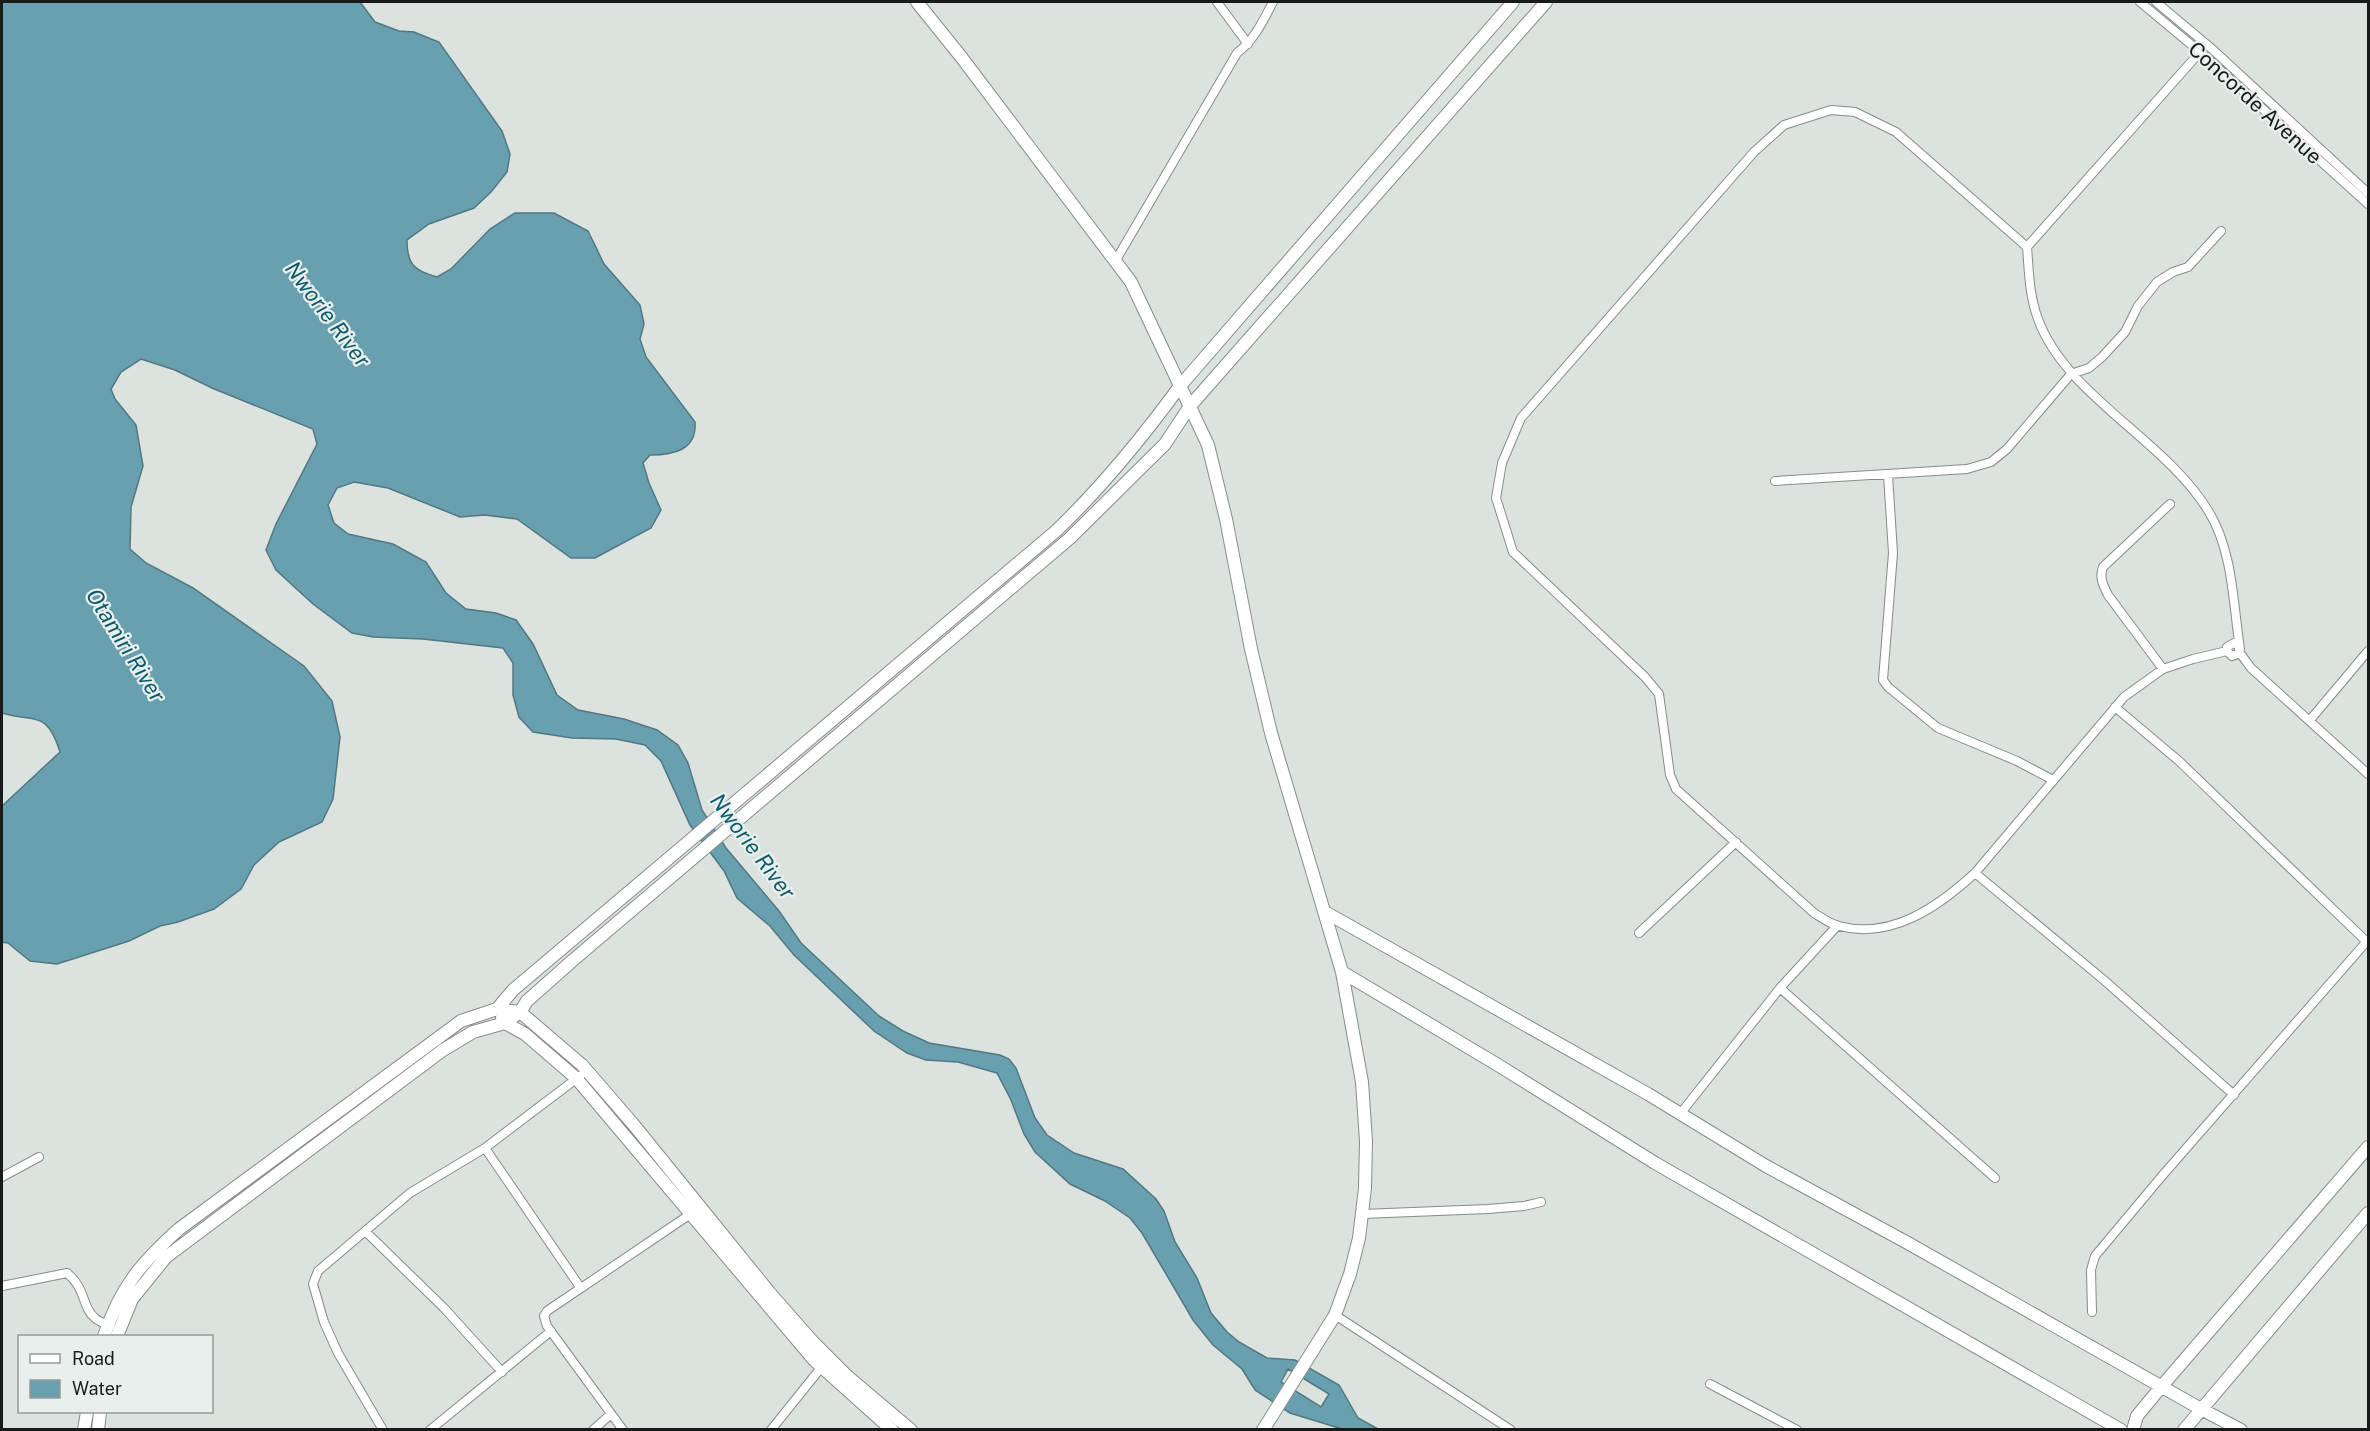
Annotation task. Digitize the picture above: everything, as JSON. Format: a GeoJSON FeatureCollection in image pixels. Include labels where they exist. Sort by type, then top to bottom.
{"type":"FeatureCollection","features":[{"type":"Feature","properties":{"kind":"main road"},"geometry":{"type":"LineString","coordinates":[[917,2],[1131,282],[1208,445],[1271,733],[1342,972],[1362,1082],[1365,1141],[1365,1188],[1362,1214],[1350,1274],[1335,1315],[1263,1430]]}},
{"type":"Feature","properties":{"kind":"main road"},"geometry":{"type":"LineString","coordinates":[[497,1009],[513,990],[968,603],[1056,531],[1096,492],[1152,425],[1180,386],[1513,2]]}},
{"type":"Feature","properties":{"kind":"main road"},"geometry":{"type":"LineString","coordinates":[[117,1335],[132,1299],[166,1257],[443,1050],[473,1032],[504,1023],[520,1012],[526,1001],[1071,538],[1165,444],[1190,406],[1546,2]]}},
{"type":"Feature","properties":{"kind":"main road"},"geometry":{"type":"LineString","coordinates":[[1325,912],[1648,1094],[1766,1166],[2241,1430]]}},
{"type":"Feature","properties":{"kind":"main road"},"geometry":{"type":"LineString","coordinates":[[1342,972],[1498,1065],[1673,1174],[2121,1430]]}},
{"type":"Feature","properties":{"kind":"main road"},"geometry":{"type":"LineString","coordinates":[[497,1009],[504,1023],[525,1034],[581,1074]]}},
{"type":"Feature","properties":{"kind":"main road"},"geometry":{"type":"LineString","coordinates":[[106,1331],[117,1301],[131,1278],[149,1256],[179,1229],[461,1021],[497,1009],[520,1012],[581,1074],[769,1292],[826,1363],[892,1430]]}},
{"type":"Feature","properties":{"kind":"main road"},"geometry":{"type":"LineString","coordinates":[[2133,1430],[2137,1416],[2161,1387],[2368,1147]]}},
{"type":"Feature","properties":{"kind":"main road"},"geometry":{"type":"LineString","coordinates":[[2184,1430],[2368,1213]]}},
{"type":"Feature","properties":{"kind":"main road"},"geometry":{"type":"LineString","coordinates":[[826,1363],[911,1430]]}},
{"type":"Feature","properties":{"kind":"main road"},"geometry":{"type":"LineString","coordinates":[[84,1430],[87,1413]]}},
{"type":"Feature","properties":{"kind":"main road"},"geometry":{"type":"LineString","coordinates":[[98,1430],[100,1413]]}},
{"type":"Feature","properties":{"kind":"street"},"geometry":{"type":"LineString","coordinates":[[1217,2],[1248,44]]}},
{"type":"Feature","properties":{"kind":"street"},"geometry":{"type":"LineString","coordinates":[[1116,260],[1237,52],[1248,44],[1258,31],[1273,2]]}},
{"type":"Feature","properties":{"kind":"street","name":"Concorde Avenue"},"geometry":{"type":"LineString","coordinates":[[2140,2],[2200,52],[2368,204]]}},
{"type":"Feature","properties":{"kind":"street","name":"Concorde Avenue"},"geometry":{"type":"LineString","coordinates":[[2156,2],[2211,48],[2368,192]]}},
{"type":"Feature","properties":{"kind":"street"},"geometry":{"type":"LineString","coordinates":[[2027,247],[2200,52]]}},
{"type":"Feature","properties":{"kind":"street"},"geometry":{"type":"LineString","coordinates":[[2228,647],[2163,669],[2124,697],[1975,873],[1933,908],[1905,922],[1870,929],[1837,926],[1814,914],[1677,789],[1670,775],[1659,694],[1645,677],[1513,552],[1496,498],[1502,463],[1521,418],[1754,152],[1784,125],[1831,110],[1855,112],[1896,132],[2027,247],[2030,290],[2038,319],[2051,345],[2071,374],[2152,447],[2209,511],[2223,539],[2236,618],[2239,653],[2251,668],[2368,774]]}},
{"type":"Feature","properties":{"kind":"street"},"geometry":{"type":"LineString","coordinates":[[1775,481],[1967,469],[1991,462],[2007,449],[2071,374],[2089,368],[2102,357],[2125,332],[2138,306],[2157,282],[2173,272],[2188,267],[2221,231]]}},
{"type":"Feature","properties":{"kind":"street"},"geometry":{"type":"LineString","coordinates":[[1888,475],[1893,553],[1883,680],[1888,687],[1938,728],[2017,761],[2053,780]]}},
{"type":"Feature","properties":{"kind":"street"},"geometry":{"type":"LineString","coordinates":[[2163,669],[2108,595],[2103,586],[2101,573],[2103,567],[2170,504]]}},
{"type":"Feature","properties":{"kind":"street"},"geometry":{"type":"LineString","coordinates":[[2236,618],[2228,654],[2239,653]]}},
{"type":"Feature","properties":{"kind":"street"},"geometry":{"type":"LineString","coordinates":[[2310,720],[2368,651]]}},
{"type":"Feature","properties":{"kind":"street"},"geometry":{"type":"LineString","coordinates":[[2092,1312],[2091,1270],[2095,1256],[2368,941],[2179,761],[2115,707]]}},
{"type":"Feature","properties":{"kind":"street"},"geometry":{"type":"LineString","coordinates":[[1639,933],[1736,842]]}},
{"type":"Feature","properties":{"kind":"street"},"geometry":{"type":"LineString","coordinates":[[1975,873],[2105,981],[2234,1095]]}},
{"type":"Feature","properties":{"kind":"street"},"geometry":{"type":"LineString","coordinates":[[1680,1114],[1780,988],[1837,926]]}},
{"type":"Feature","properties":{"kind":"street"},"geometry":{"type":"LineString","coordinates":[[1780,988],[1995,1178]]}},
{"type":"Feature","properties":{"kind":"street"},"geometry":{"type":"LineString","coordinates":[[382,1430],[338,1353],[324,1322],[313,1284],[318,1271],[410,1193],[485,1148],[581,1074]]}},
{"type":"Feature","properties":{"kind":"street"},"geometry":{"type":"LineString","coordinates":[[485,1148],[580,1287]]}},
{"type":"Feature","properties":{"kind":"street"},"geometry":{"type":"LineString","coordinates":[[2,1177],[39,1157]]}},
{"type":"Feature","properties":{"kind":"street"},"geometry":{"type":"LineString","coordinates":[[1362,1214],[1488,1209],[1541,1202]]}},
{"type":"Feature","properties":{"kind":"street"},"geometry":{"type":"LineString","coordinates":[[624,1430],[544,1322],[547,1311],[696,1210]]}},
{"type":"Feature","properties":{"kind":"street"},"geometry":{"type":"LineString","coordinates":[[365,1231],[444,1308],[502,1372]]}},
{"type":"Feature","properties":{"kind":"street"},"geometry":{"type":"LineString","coordinates":[[2,1286],[67,1273],[76,1281],[84,1293],[88,1309],[106,1331]]}},
{"type":"Feature","properties":{"kind":"street"},"geometry":{"type":"LineString","coordinates":[[1335,1315],[1511,1430]]}},
{"type":"Feature","properties":{"kind":"street"},"geometry":{"type":"LineString","coordinates":[[430,1430],[551,1330]]}},
{"type":"Feature","properties":{"kind":"street"},"geometry":{"type":"LineString","coordinates":[[771,1430],[826,1363]]}},
{"type":"Feature","properties":{"kind":"street"},"geometry":{"type":"LineString","coordinates":[[1710,1384],[1797,1430]]}},
{"type":"Feature","properties":{"kind":"street"},"geometry":{"type":"LineString","coordinates":[[593,1430],[611,1414]]}},
{"type":"Feature","properties":{"kind":"water"},"geometry":{"type":"Polygon","coordinates":[[[2,2],[360,2],[375,22],[399,31],[414,32],[439,42],[502,131],[510,154],[507,172],[474,208],[429,224],[407,240],[410,261],[417,269],[437,277],[451,269],[490,229],[515,213],[554,213],[588,231],[604,264],[640,305],[644,324],[640,339],[646,357],[695,422],[695,431],[688,445],[682,449],[667,454],[650,455],[643,463],[661,510],[651,528],[595,558],[571,558],[517,519],[485,515],[460,517],[388,488],[354,482],[337,488],[328,505],[334,523],[348,534],[393,544],[426,562],[446,593],[466,609],[496,613],[516,620],[533,644],[557,695],[578,710],[624,719],[657,730],[678,745],[688,763],[702,810],[726,848],[779,911],[801,943],[879,1016],[903,1031],[929,1043],[1000,1055],[1009,1059],[1016,1068],[1035,1118],[1047,1135],[1074,1153],[1123,1169],[1156,1199],[1164,1211],[1175,1242],[1197,1278],[1211,1313],[1227,1332],[1239,1342],[1267,1358],[1295,1360],[1339,1385],[1358,1418],[1378,1429],[1342,1429],[1290,1413],[1255,1390],[1242,1369],[1213,1345],[1193,1320],[1142,1233],[1130,1218],[1105,1201],[1070,1184],[1035,1152],[1024,1134],[1011,1100],[997,1073],[958,1062],[926,1060],[907,1053],[874,1031],[794,955],[770,926],[737,898],[724,871],[690,825],[661,761],[645,745],[616,739],[572,738],[533,732],[519,717],[513,695],[513,663],[503,648],[423,639],[373,637],[352,633],[313,604],[276,570],[266,550],[276,524],[317,444],[313,429],[212,388],[175,370],[141,359],[121,372],[111,389],[115,399],[136,425],[143,466],[131,507],[130,549],[146,563],[193,588],[304,666],[332,701],[340,737],[333,799],[322,822],[279,842],[254,865],[241,889],[214,909],[160,926],[129,941],[57,964],[30,961],[8,943],[2,942],[2,806],[60,752],[45,724],[39,720],[2,713],[2,2]],[[1288,1369],[1281,1382],[1321,1407],[1329,1394],[1288,1369]]]}},
{"type":"Feature","properties":{"kind":"water label","name":"Nworie River"},"geometry":{"type":"Point","coordinates":[328,314]}},
{"type":"Feature","properties":{"kind":"water label","name":"Otamiri River"},"geometry":{"type":"Point","coordinates":[126,645]}},
{"type":"Feature","properties":{"kind":"water label","name":"Nworie River"},"geometry":{"type":"Point","coordinates":[753,846]}}]}
